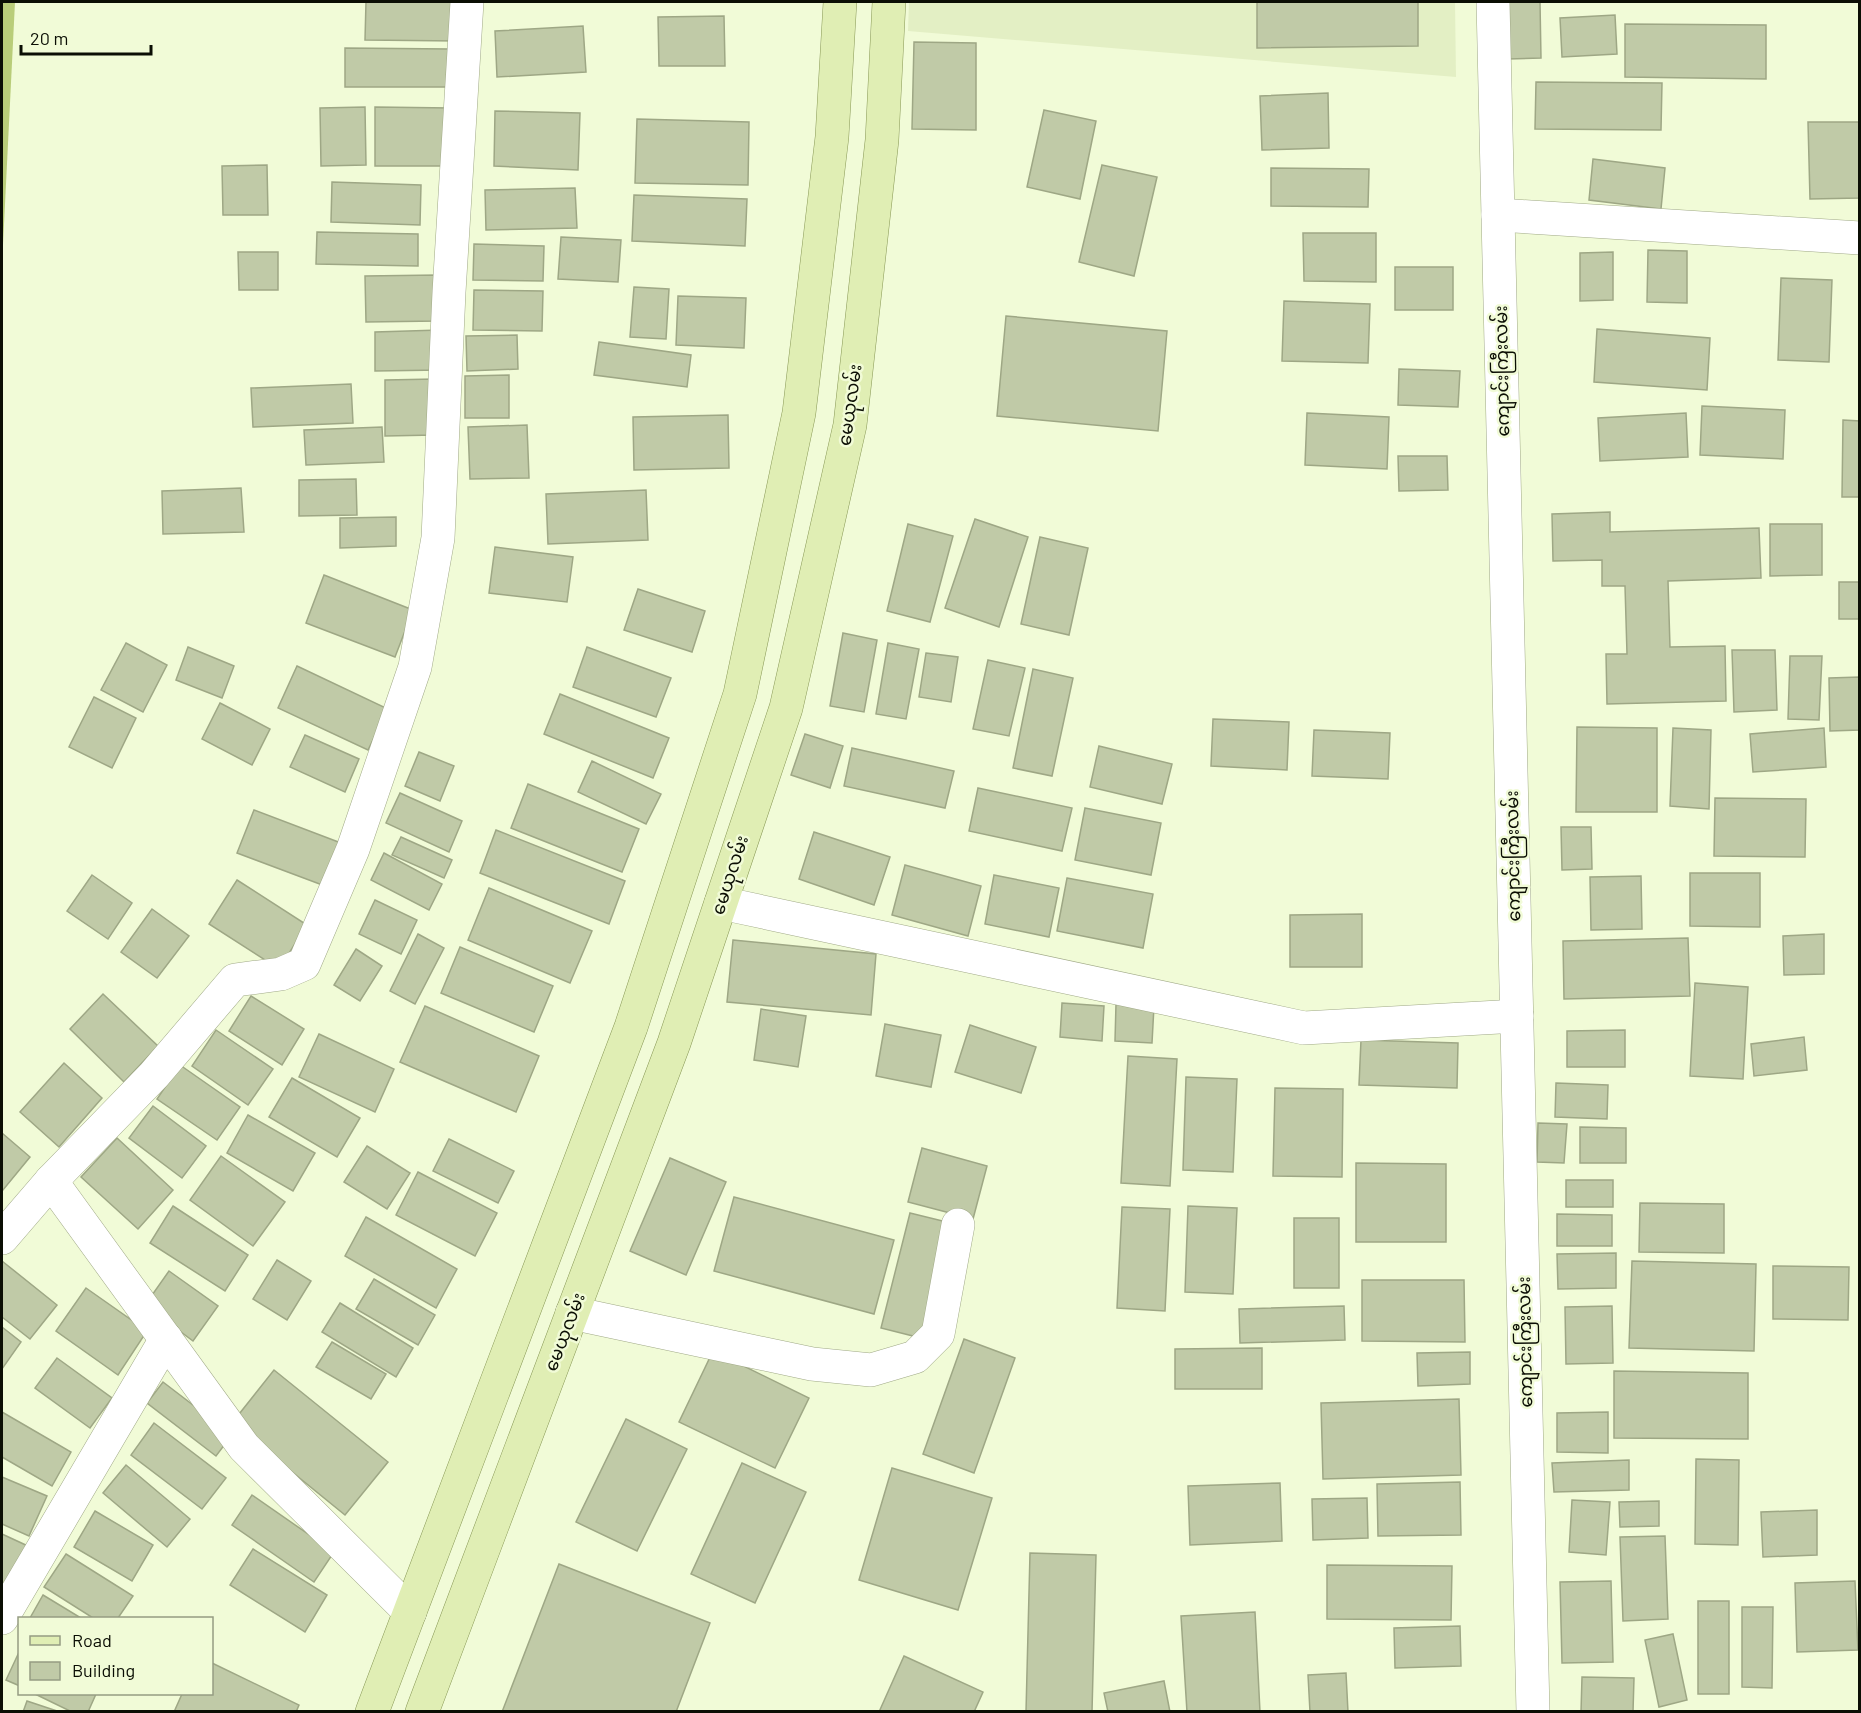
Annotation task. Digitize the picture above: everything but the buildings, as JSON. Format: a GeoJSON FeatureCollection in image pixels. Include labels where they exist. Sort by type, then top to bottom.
{"type":"FeatureCollection","features":[{"type":"Feature","properties":{"kind":"main road"},"geometry":{"type":"LineString","coordinates":[[372,1712],[632,1027],[740,694],[799,413],[832,137],[840,2]]}},
{"type":"Feature","properties":{"kind":"main road","name":"မေယုလမ်း"},"geometry":{"type":"LineString","coordinates":[[422,1712],[674,1043],[786,708],[850,424],[882,140],[889,2]]}},
{"type":"Feature","properties":{"kind":"street"},"geometry":{"type":"LineString","coordinates":[[2,1238],[51,1181],[154,1075],[235,980],[281,974],[304,964],[354,849],[415,667],[438,538],[449,292],[467,2]]}},
{"type":"Feature","properties":{"kind":"street","name":"ကျောင်းကြီးလမ်း"},"geometry":{"type":"LineString","coordinates":[[1493,2],[1533,1712]]}},
{"type":"Feature","properties":{"kind":"street"},"geometry":{"type":"LineString","coordinates":[[1498,215],[1860,238]]}},
{"type":"Feature","properties":{"kind":"street"},"geometry":{"type":"LineString","coordinates":[[721,903],[1304,1028],[1517,1016]]}},
{"type":"Feature","properties":{"kind":"street"},"geometry":{"type":"LineString","coordinates":[[51,1181],[244,1447],[410,1612]]}},
{"type":"Feature","properties":{"kind":"street"},"geometry":{"type":"LineString","coordinates":[[572,1313],[812,1364],[871,1370],[915,1357],[938,1334],[958,1225]]}},
{"type":"Feature","properties":{"kind":"street"},"geometry":{"type":"LineString","coordinates":[[2,1618],[166,1339]]}},
{"type":"Feature","properties":{"kind":"shaded area"},"geometry":{"type":"Polygon","coordinates":[[[909,2],[1455,2],[1456,77],[908,31],[909,2]]]}},
{"type":"Feature","properties":{"kind":"green space"},"geometry":{"type":"Polygon","coordinates":[[[2,2],[15,2],[2,265],[2,2]]]}}]}
